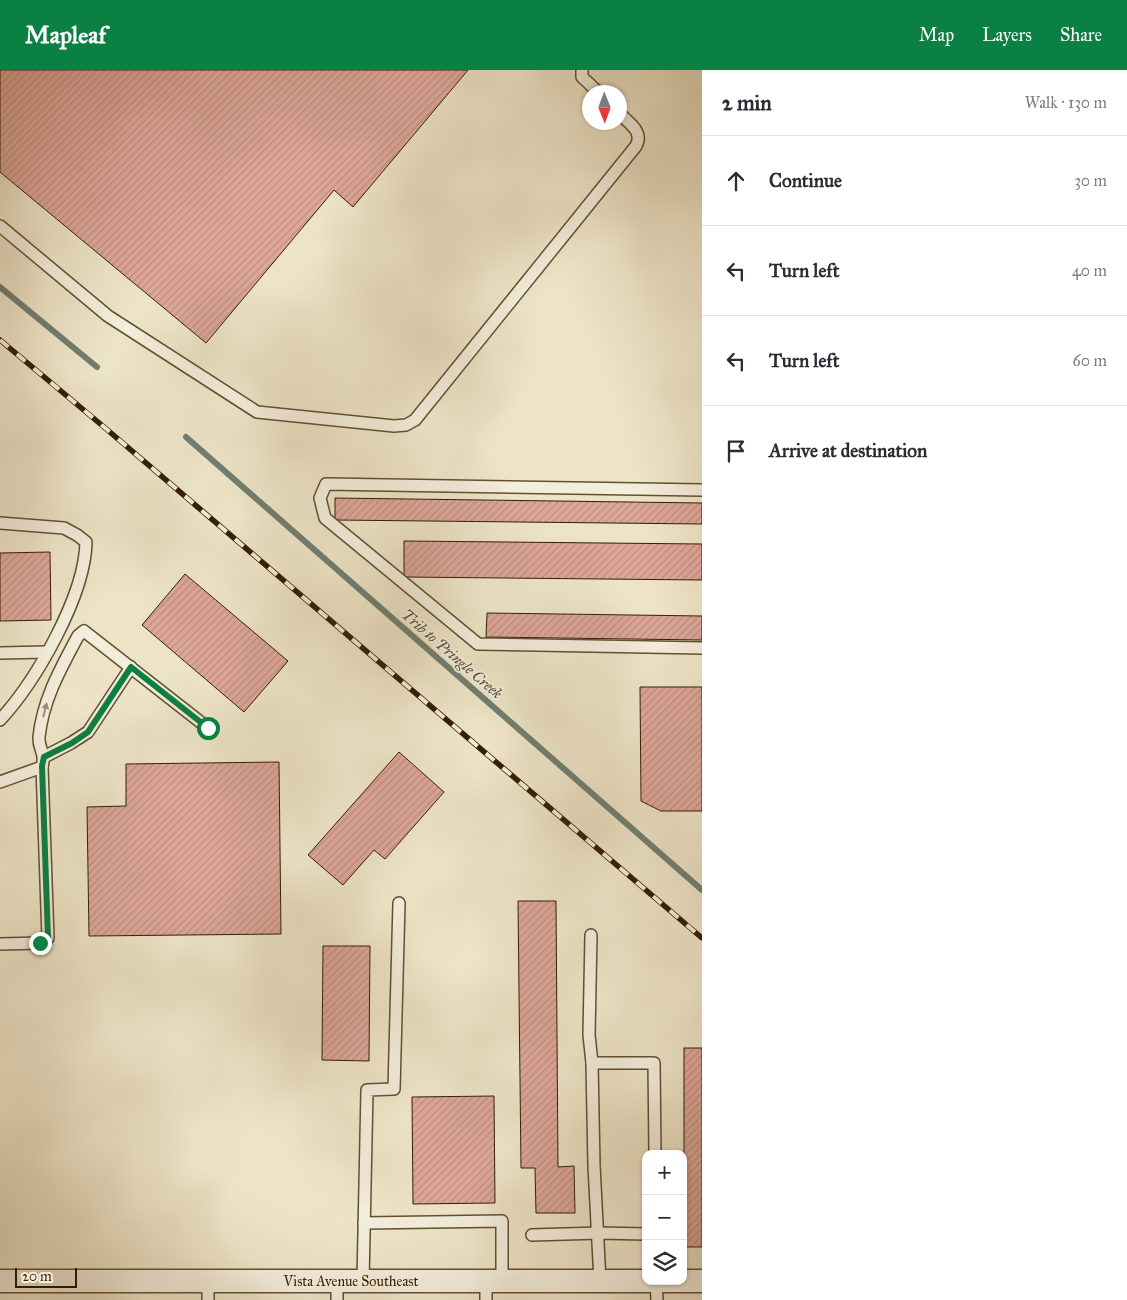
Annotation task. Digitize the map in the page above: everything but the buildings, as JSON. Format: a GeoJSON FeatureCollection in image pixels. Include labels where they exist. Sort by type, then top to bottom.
{"type":"FeatureCollection","features":[{"type":"Feature","properties":{"kind":"street","name":"Vista Avenue Southeast"},"geometry":{"type":"LineString","coordinates":[[0,1281],[208,1291],[337,1291],[363,1281],[491,1288],[600,1281],[642,1281]]}},
{"type":"Feature","properties":{"kind":"street","name":"Vista Avenue Southeast"},"geometry":{"type":"LineString","coordinates":[[687,1281],[702,1281]]}},
{"type":"Feature","properties":{"kind":"lane"},"geometry":{"type":"LineString","coordinates":[[582,70],[582,77],[591,85]]}},
{"type":"Feature","properties":{"kind":"lane"},"geometry":{"type":"LineString","coordinates":[[0,226],[108,316],[257,412],[394,426],[406,425],[415,420],[636,146],[639,140],[638,131],[627,121]]}},
{"type":"Feature","properties":{"kind":"lane"},"geometry":{"type":"LineString","coordinates":[[702,490],[326,484],[320,498],[325,518],[478,644],[702,648]]}},
{"type":"Feature","properties":{"kind":"lane"},"geometry":{"type":"LineString","coordinates":[[0,523],[64,528],[78,535],[86,542],[86,556],[67,617],[13,706],[0,720]]}},
{"type":"Feature","properties":{"kind":"lane"},"geometry":{"type":"LineString","coordinates":[[0,944],[40,943],[48,938],[43,762],[39,739],[51,687],[81,632],[87,632],[208,728]]}},
{"type":"Feature","properties":{"kind":"lane"},"geometry":{"type":"LineString","coordinates":[[0,653],[47,652]]}},
{"type":"Feature","properties":{"kind":"lane"},"geometry":{"type":"LineString","coordinates":[[0,782],[43,762],[88,732],[131,667]]}},
{"type":"Feature","properties":{"kind":"lane"},"geometry":{"type":"LineString","coordinates":[[363,1281],[366,1090],[394,1089],[399,904]]}},
{"type":"Feature","properties":{"kind":"lane"},"geometry":{"type":"LineString","coordinates":[[591,935],[589,1035],[592,1063],[594,1166],[599,1233],[600,1281]]}},
{"type":"Feature","properties":{"kind":"lane"},"geometry":{"type":"LineString","coordinates":[[592,1063],[654,1063],[655,1150]]}},
{"type":"Feature","properties":{"kind":"lane"},"geometry":{"type":"LineString","coordinates":[[364,1223],[502,1221],[491,1288]]}},
{"type":"Feature","properties":{"kind":"lane"},"geometry":{"type":"LineString","coordinates":[[532,1235],[642,1234]]}},
{"type":"Feature","properties":{"kind":"lane"},"geometry":{"type":"LineString","coordinates":[[656,1285],[656,1300]]}},
{"type":"Feature","properties":{"kind":"waterway","name":"Trib to Pringle Creek"},"geometry":{"type":"LineString","coordinates":[[0,287],[97,367]]}},
{"type":"Feature","properties":{"kind":"waterway","name":"Trib to Pringle Creek"},"geometry":{"type":"LineString","coordinates":[[186,437],[702,890]]}},
{"type":"Feature","properties":{"kind":"railway"},"geometry":{"type":"LineString","coordinates":[[0,340],[702,938]]}},
{"type":"Feature","properties":{"kind":"route"},"geometry":{"type":"LineString","coordinates":[[40,943],[48,938],[42,766],[44,757],[72,743],[88,732],[131,667],[208,728]]}}]}
